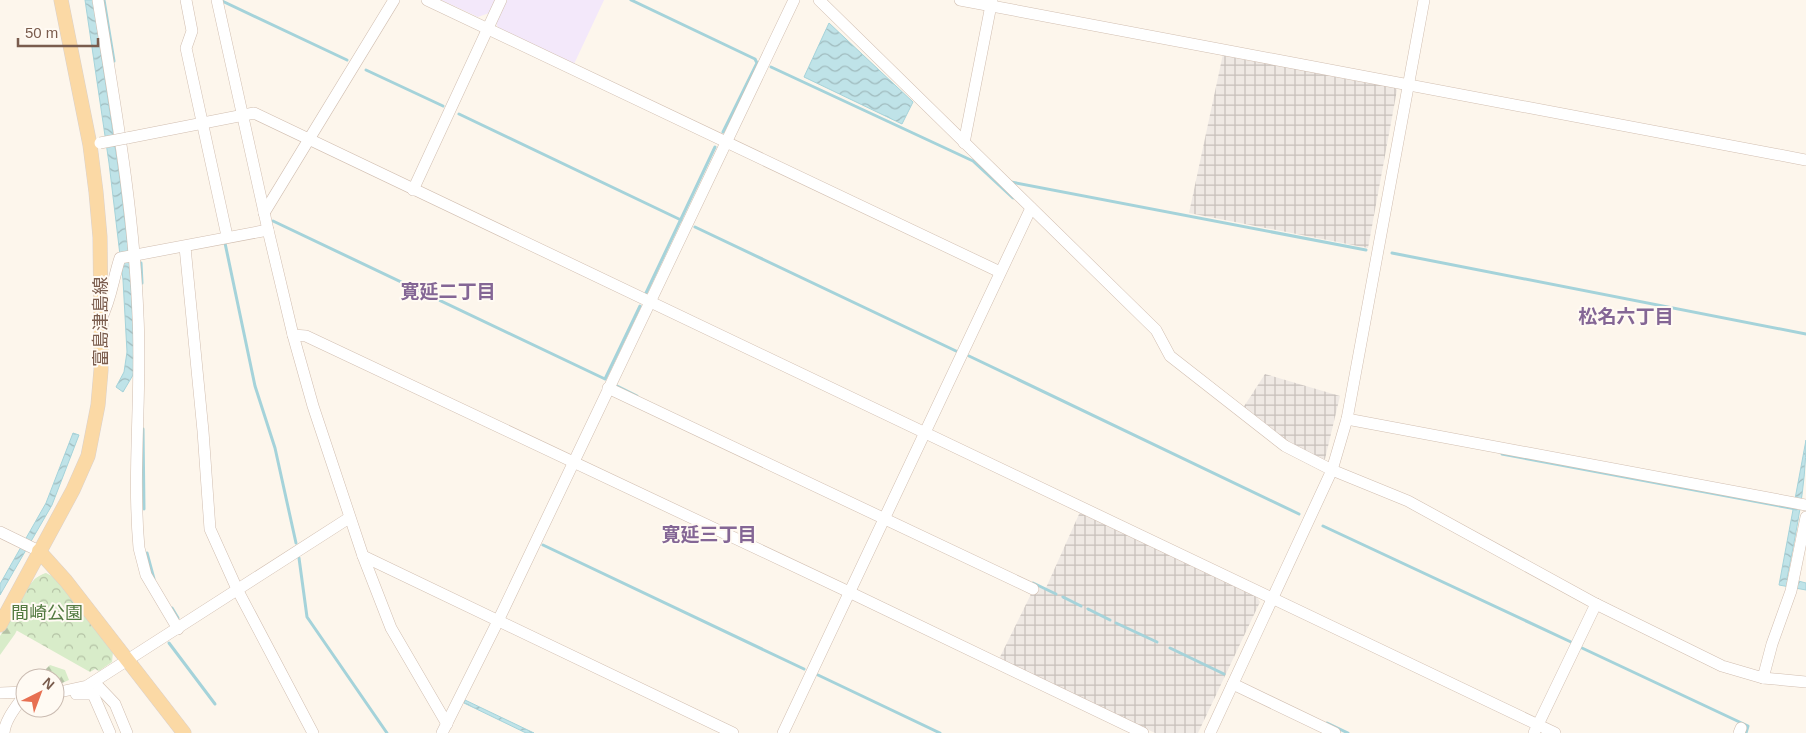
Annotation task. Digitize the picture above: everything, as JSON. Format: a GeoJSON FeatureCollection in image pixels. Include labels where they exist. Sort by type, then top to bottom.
{"type":"FeatureCollection","features":[{"type":"Feature","properties":{"kind":"main road","name":"富島津島線"},"geometry":{"type":"LineString","coordinates":[[0,624],[30,546],[73,490],[88,456],[98,405],[101,370],[101,319],[100,237],[95,144],[61,0]]}},
{"type":"Feature","properties":{"kind":"main road"},"geometry":{"type":"LineString","coordinates":[[30,546],[66,580],[184,733]]}},
{"type":"Feature","properties":{"kind":"street"},"geometry":{"type":"LineString","coordinates":[[98,0],[120,132],[128,257],[138,318],[139,548],[146,575],[178,629]]}},
{"type":"Feature","properties":{"kind":"street"},"geometry":{"type":"LineString","coordinates":[[186,0],[192,30],[186,48],[201,125],[227,236]]}},
{"type":"Feature","properties":{"kind":"street"},"geometry":{"type":"LineString","coordinates":[[217,0],[292,336],[349,518],[363,556],[391,628],[444,728]]}},
{"type":"Feature","properties":{"kind":"street"},"geometry":{"type":"LineString","coordinates":[[264,213],[394,0]]}},
{"type":"Feature","properties":{"kind":"street"},"geometry":{"type":"LineString","coordinates":[[427,0],[726,140],[1000,272]]}},
{"type":"Feature","properties":{"kind":"street"},"geometry":{"type":"LineString","coordinates":[[414,190],[489,30],[501,0]]}},
{"type":"Feature","properties":{"kind":"street"},"geometry":{"type":"LineString","coordinates":[[444,728],[574,462],[794,0]]}},
{"type":"Feature","properties":{"kind":"street"},"geometry":{"type":"LineString","coordinates":[[819,0],[1156,330],[1170,356],[1285,446],[1332,470],[1408,501],[1596,604],[1722,666],[1763,678],[1806,682]]}},
{"type":"Feature","properties":{"kind":"street"},"geometry":{"type":"LineString","coordinates":[[960,0],[991,3],[1806,160]]}},
{"type":"Feature","properties":{"kind":"street"},"geometry":{"type":"LineString","coordinates":[[1210,733],[1332,470],[1348,419],[1424,0]]}},
{"type":"Feature","properties":{"kind":"street"},"geometry":{"type":"LineString","coordinates":[[964,143],[991,3]]}},
{"type":"Feature","properties":{"kind":"street"},"geometry":{"type":"LineString","coordinates":[[95,144],[201,125],[254,113],[1273,599],[1536,729],[1555,733]]}},
{"type":"Feature","properties":{"kind":"street"},"geometry":{"type":"LineString","coordinates":[[782,733],[1031,208]]}},
{"type":"Feature","properties":{"kind":"street"},"geometry":{"type":"LineString","coordinates":[[101,319],[109,304],[114,275],[128,257],[185,247],[227,236],[268,230]]}},
{"type":"Feature","properties":{"kind":"street"},"geometry":{"type":"LineString","coordinates":[[185,247],[203,431],[210,529],[237,589],[313,733]]}},
{"type":"Feature","properties":{"kind":"street"},"geometry":{"type":"LineString","coordinates":[[292,336],[306,336],[1143,733]]}},
{"type":"Feature","properties":{"kind":"street"},"geometry":{"type":"LineString","coordinates":[[608,388],[1033,589]]}},
{"type":"Feature","properties":{"kind":"street"},"geometry":{"type":"LineString","coordinates":[[1348,419],[1801,504]]}},
{"type":"Feature","properties":{"kind":"street"},"geometry":{"type":"LineString","coordinates":[[1763,678],[1772,644],[1792,591],[1806,517]]}},
{"type":"Feature","properties":{"kind":"street"},"geometry":{"type":"LineString","coordinates":[[65,692],[87,686],[128,662],[237,589],[349,518]]}},
{"type":"Feature","properties":{"kind":"street"},"geometry":{"type":"LineString","coordinates":[[0,532],[30,546]]}},
{"type":"Feature","properties":{"kind":"street"},"geometry":{"type":"LineString","coordinates":[[363,556],[733,733]]}},
{"type":"Feature","properties":{"kind":"street"},"geometry":{"type":"LineString","coordinates":[[1536,729],[1596,604]]}},
{"type":"Feature","properties":{"kind":"street"},"geometry":{"type":"LineString","coordinates":[[94,682],[115,704],[127,733]]}},
{"type":"Feature","properties":{"kind":"street"},"geometry":{"type":"LineString","coordinates":[[1233,684],[1335,733]]}},
{"type":"Feature","properties":{"kind":"street"},"geometry":{"type":"LineString","coordinates":[[0,693],[15,694]]}},
{"type":"Feature","properties":{"kind":"street"},"geometry":{"type":"LineString","coordinates":[[65,697],[80,693],[93,694],[110,733]]}},
{"type":"Feature","properties":{"kind":"street"},"geometry":{"type":"LineString","coordinates":[[4,733],[4,727],[15,707]]}},
{"type":"Feature","properties":{"kind":"shaded area"},"geometry":{"type":"Polygon","coordinates":[[[441,0],[496,0],[489,13],[478,17],[441,0]]]}},
{"type":"Feature","properties":{"kind":"shaded area"},"geometry":{"type":"Polygon","coordinates":[[[507,0],[604,0],[574,64],[498,28],[496,22],[507,0]]]}},
{"type":"Feature","properties":{"kind":"shaded area"},"geometry":{"type":"Polygon","coordinates":[[[1223,54],[1393,86],[1397,90],[1368,248],[1189,213],[1223,54]]]}},
{"type":"Feature","properties":{"kind":"shaded area"},"geometry":{"type":"Polygon","coordinates":[[[1265,374],[1340,396],[1325,459],[1321,462],[1287,443],[1243,408],[1265,374]]]}},
{"type":"Feature","properties":{"kind":"shaded area"},"geometry":{"type":"Polygon","coordinates":[[[1080,512],[1257,597],[1260,602],[1198,733],[1155,733],[999,659],[1035,586],[1045,590],[1080,512]]]}},
{"type":"Feature","properties":{"kind":"green space"},"geometry":{"type":"Polygon","coordinates":[[[46,573],[15,634],[0,655],[0,636],[31,584],[36,578],[46,573]]]}},
{"type":"Feature","properties":{"kind":"green space","name":"間崎公園"},"geometry":{"type":"Polygon","coordinates":[[[46,573],[58,579],[113,652],[112,662],[99,671],[95,669],[90,672],[7,625],[28,587],[39,576],[46,573]]]}},
{"type":"Feature","properties":{"kind":"green space"},"geometry":{"type":"Polygon","coordinates":[[[50,665],[59,668],[47,668],[50,665]]]}},
{"type":"Feature","properties":{"kind":"green space"},"geometry":{"type":"Polygon","coordinates":[[[65,670],[69,680],[65,682],[65,670]]]}},
{"type":"Feature","properties":{"kind":"water"},"geometry":{"type":"Polygon","coordinates":[[[85,0],[93,0],[120,180],[130,265],[135,365],[133,375],[123,392],[116,387],[124,372],[127,352],[123,280],[109,163],[85,0]]]}},
{"type":"Feature","properties":{"kind":"water"},"geometry":{"type":"Polygon","coordinates":[[[829,23],[913,102],[902,124],[804,77],[829,23]]]}},
{"type":"Feature","properties":{"kind":"water"},"geometry":{"type":"Polygon","coordinates":[[[73,433],[79,435],[52,505],[0,595],[0,584],[46,503],[73,433]]]}},
{"type":"Feature","properties":{"kind":"water"},"geometry":{"type":"Polygon","coordinates":[[[1806,440],[1802,492],[1787,578],[1806,583],[1806,590],[1779,585],[1806,440]]]}},
{"type":"Feature","properties":{"kind":"water"},"geometry":{"type":"Polygon","coordinates":[[[465,700],[534,733],[526,733],[464,703],[465,700]]]}},
{"type":"Feature","properties":{"kind":"waterway"},"geometry":{"type":"LineString","coordinates":[[104,0],[114,61]]}},
{"type":"Feature","properties":{"kind":"waterway"},"geometry":{"type":"LineString","coordinates":[[631,0],[755,59],[757,63],[723,132]]}},
{"type":"Feature","properties":{"kind":"waterway"},"geometry":{"type":"LineString","coordinates":[[222,1],[347,60]]}},
{"type":"Feature","properties":{"kind":"waterway"},"geometry":{"type":"LineString","coordinates":[[771,67],[973,161],[1013,198]]}},
{"type":"Feature","properties":{"kind":"waterway"},"geometry":{"type":"LineString","coordinates":[[366,70],[443,106]]}},
{"type":"Feature","properties":{"kind":"waterway"},"geometry":{"type":"LineString","coordinates":[[459,114],[681,220]]}},
{"type":"Feature","properties":{"kind":"waterway"},"geometry":{"type":"LineString","coordinates":[[646,293],[715,147]]}},
{"type":"Feature","properties":{"kind":"waterway"},"geometry":{"type":"LineString","coordinates":[[1011,182],[1366,250]]}},
{"type":"Feature","properties":{"kind":"waterway"},"geometry":{"type":"LineString","coordinates":[[273,221],[605,379],[640,306]]}},
{"type":"Feature","properties":{"kind":"waterway"},"geometry":{"type":"LineString","coordinates":[[695,227],[956,351]]}},
{"type":"Feature","properties":{"kind":"waterway"},"geometry":{"type":"LineString","coordinates":[[225,243],[255,386],[275,448],[296,543]]}},
{"type":"Feature","properties":{"kind":"waterway"},"geometry":{"type":"LineString","coordinates":[[1392,253],[1806,334]]}},
{"type":"Feature","properties":{"kind":"waterway"},"geometry":{"type":"LineString","coordinates":[[141,263],[142,283]]}},
{"type":"Feature","properties":{"kind":"waterway"},"geometry":{"type":"LineString","coordinates":[[969,356],[1299,514]]}},
{"type":"Feature","properties":{"kind":"waterway"},"geometry":{"type":"LineString","coordinates":[[617,386],[637,396]]}},
{"type":"Feature","properties":{"kind":"waterway"},"geometry":{"type":"LineString","coordinates":[[143,429],[144,509]]}},
{"type":"Feature","properties":{"kind":"waterway"},"geometry":{"type":"LineString","coordinates":[[1502,454],[1796,509]]}},
{"type":"Feature","properties":{"kind":"waterway"},"geometry":{"type":"LineString","coordinates":[[1323,526],[1571,642]]}},
{"type":"Feature","properties":{"kind":"waterway"},"geometry":{"type":"LineString","coordinates":[[543,545],[804,669]]}},
{"type":"Feature","properties":{"kind":"waterway"},"geometry":{"type":"LineString","coordinates":[[147,553],[154,579]]}},
{"type":"Feature","properties":{"kind":"waterway"},"geometry":{"type":"LineString","coordinates":[[299,558],[307,617],[387,733]]}},
{"type":"Feature","properties":{"kind":"waterway"},"geometry":{"type":"LineString","coordinates":[[1033,583],[1056,594]]}},
{"type":"Feature","properties":{"kind":"waterway"},"geometry":{"type":"LineString","coordinates":[[1063,597],[1081,606]]}},
{"type":"Feature","properties":{"kind":"waterway"},"geometry":{"type":"LineString","coordinates":[[172,608],[178,618]]}},
{"type":"Feature","properties":{"kind":"waterway"},"geometry":{"type":"LineString","coordinates":[[1088,609],[1110,620]]}},
{"type":"Feature","properties":{"kind":"waterway"},"geometry":{"type":"LineString","coordinates":[[1116,623],[1157,642]]}},
{"type":"Feature","properties":{"kind":"waterway"},"geometry":{"type":"LineString","coordinates":[[169,643],[215,704]]}},
{"type":"Feature","properties":{"kind":"waterway"},"geometry":{"type":"LineString","coordinates":[[1170,648],[1224,674]]}},
{"type":"Feature","properties":{"kind":"waterway"},"geometry":{"type":"LineString","coordinates":[[1582,648],[1748,726],[1746,733]]}},
{"type":"Feature","properties":{"kind":"waterway"},"geometry":{"type":"LineString","coordinates":[[818,675],[940,733]]}},
{"type":"Feature","properties":{"kind":"waterway"},"geometry":{"type":"LineString","coordinates":[[1327,723],[1348,733]]}},
{"type":"Feature","properties":{"kind":"district","name":"寛延二丁目"},"geometry":{"type":"Point","coordinates":[448,291]}},
{"type":"Feature","properties":{"kind":"district","name":"松名六丁目"},"geometry":{"type":"Point","coordinates":[1626,316]}},
{"type":"Feature","properties":{"kind":"district","name":"寛延三丁目"},"geometry":{"type":"Point","coordinates":[709,534]}}]}
